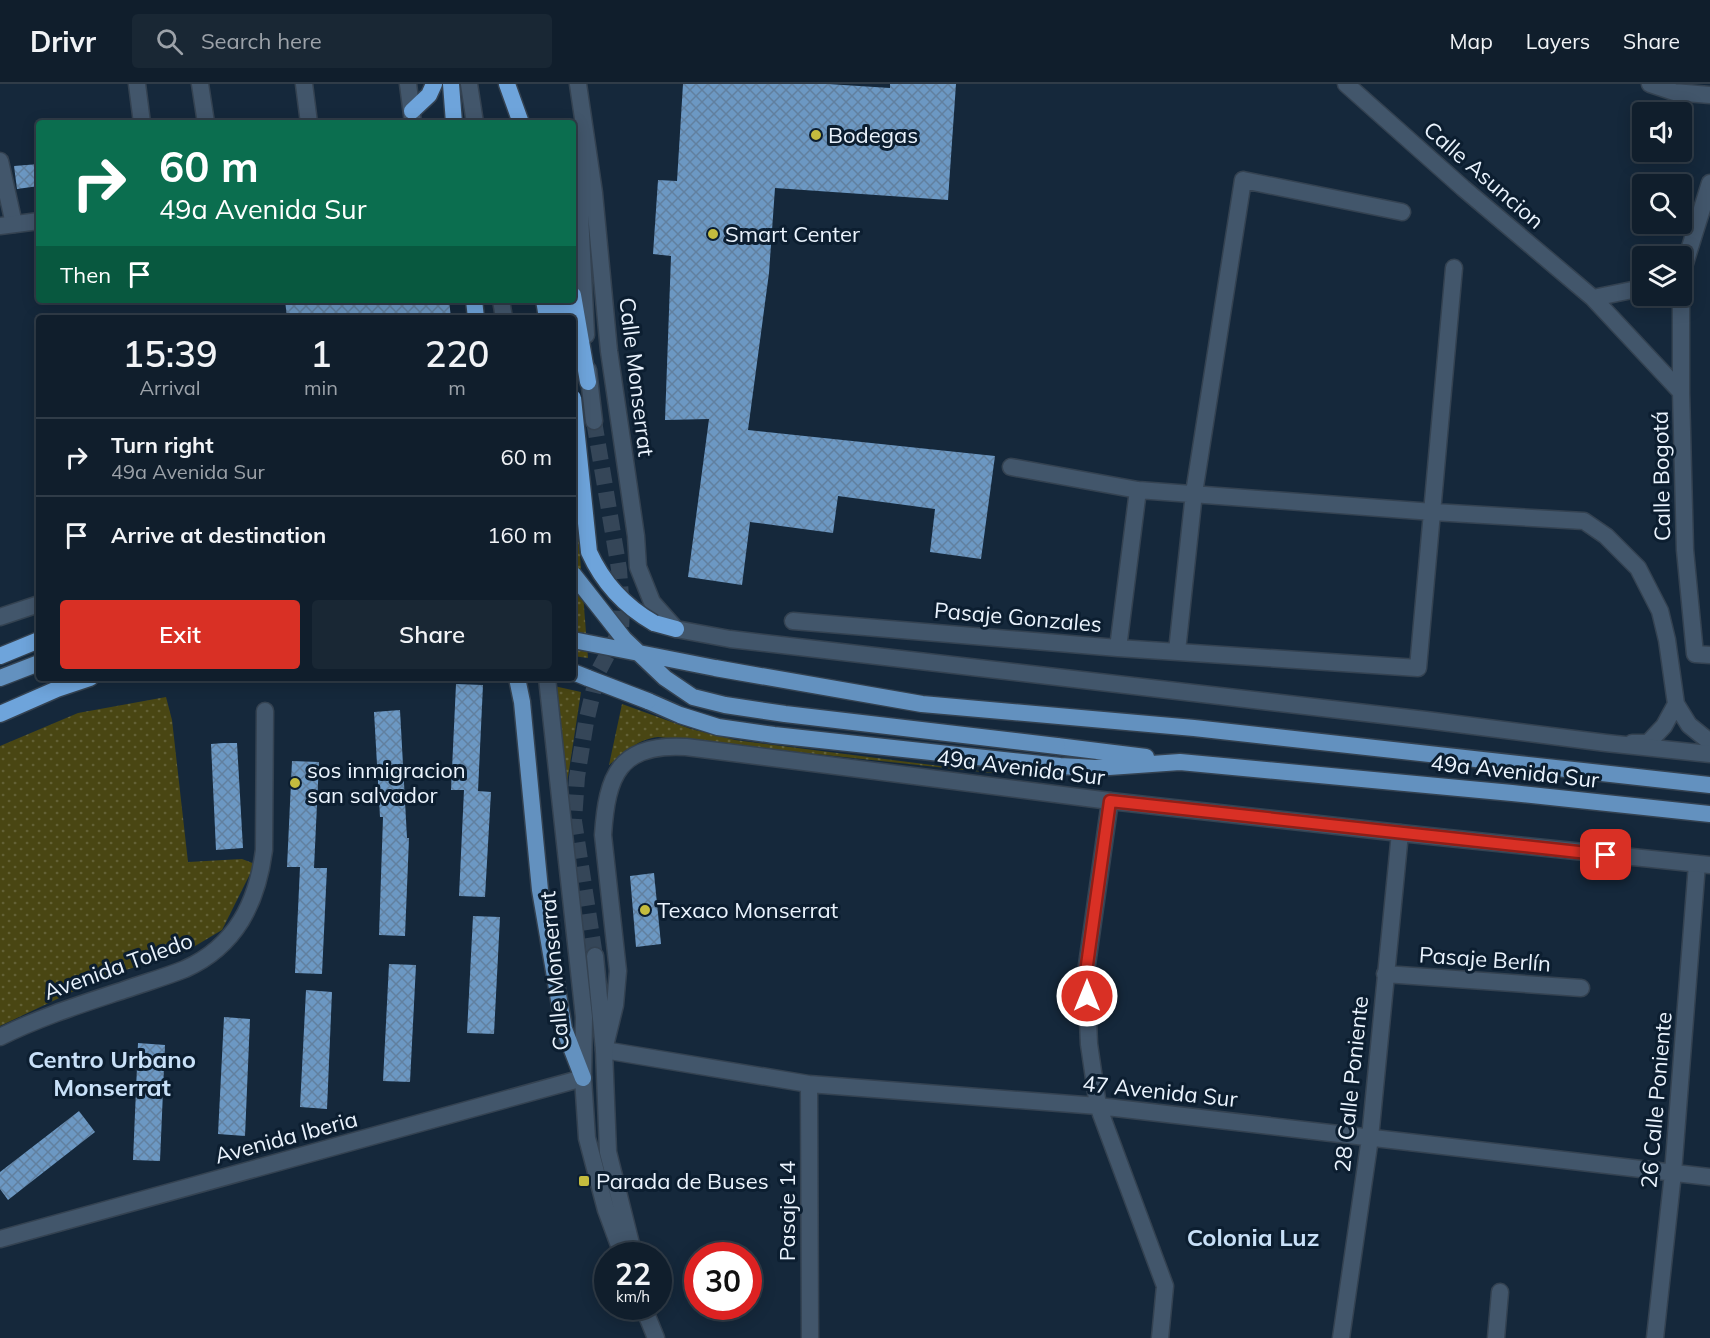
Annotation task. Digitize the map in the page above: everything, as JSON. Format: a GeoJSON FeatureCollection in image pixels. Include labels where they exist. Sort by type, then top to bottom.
{"type":"FeatureCollection","features":[{"type":"Feature","properties":{"kind":"highway"},"geometry":{"type":"LineString","coordinates":[[412,117],[429,95],[434,84]]}},
{"type":"Feature","properties":{"kind":"highway"},"geometry":{"type":"LineString","coordinates":[[451,84],[454,120]]}},
{"type":"Feature","properties":{"kind":"highway"},"geometry":{"type":"LineString","coordinates":[[506,84],[512,120]]}},
{"type":"Feature","properties":{"kind":"highway"},"geometry":{"type":"LineString","coordinates":[[506,84],[520,120]]}},
{"type":"Feature","properties":{"kind":"highway"},"geometry":{"type":"LineString","coordinates":[[574,303],[588,382]]}},
{"type":"Feature","properties":{"kind":"highway"},"geometry":{"type":"LineString","coordinates":[[576,427],[589,552],[597,570],[610,588],[627,605],[654,623],[676,628]]}},
{"type":"Feature","properties":{"kind":"highway"},"geometry":{"type":"LineString","coordinates":[[0,656],[36,641]]}},
{"type":"Feature","properties":{"kind":"highway"},"geometry":{"type":"LineString","coordinates":[[0,714],[82,681]]}},
{"type":"Feature","properties":{"kind":"main road"},"geometry":{"type":"LineString","coordinates":[[576,578],[624,639],[665,678],[693,697],[724,705],[785,714],[1179,762]]}},
{"type":"Feature","properties":{"kind":"main road","name":"49a Avenida Sur"},"geometry":{"type":"LineString","coordinates":[[576,641],[715,668],[922,704],[1194,728],[1710,785]]}},
{"type":"Feature","properties":{"kind":"main road"},"geometry":{"type":"LineString","coordinates":[[0,678],[36,664]]}},
{"type":"Feature","properties":{"kind":"main road","name":"49a Avenida Sur"},"geometry":{"type":"LineString","coordinates":[[580,675],[680,715],[718,727],[774,735],[1095,768],[1179,762],[1478,789],[1710,814]]}},
{"type":"Feature","properties":{"kind":"main road"},"geometry":{"type":"LineString","coordinates":[[518,681],[543,912],[564,1029],[583,1078]]}},
{"type":"Feature","properties":{"kind":"street"},"geometry":{"type":"LineString","coordinates":[[136,84],[142,120]]}},
{"type":"Feature","properties":{"kind":"street"},"geometry":{"type":"LineString","coordinates":[[200,84],[206,120]]}},
{"type":"Feature","properties":{"kind":"street"},"geometry":{"type":"LineString","coordinates":[[304,84],[309,120]]}},
{"type":"Feature","properties":{"kind":"street"},"geometry":{"type":"LineString","coordinates":[[408,84],[412,117]]}},
{"type":"Feature","properties":{"kind":"street"},"geometry":{"type":"LineString","coordinates":[[469,84],[475,120]]}},
{"type":"Feature","properties":{"kind":"street","name":"Calle Monserrat"},"geometry":{"type":"LineString","coordinates":[[577,84],[577,173],[588,382],[594,421]]}},
{"type":"Feature","properties":{"kind":"street","name":"Calle Monserrat"},"geometry":{"type":"LineString","coordinates":[[577,84],[594,193],[609,351],[636,536],[638,567],[652,602],[676,628]]}},
{"type":"Feature","properties":{"kind":"street","name":"Calle Asuncion"},"geometry":{"type":"LineString","coordinates":[[1346,84],[1463,188],[1593,298],[1681,392]]}},
{"type":"Feature","properties":{"kind":"street"},"geometry":{"type":"LineString","coordinates":[[1650,84],[1674,92],[1710,95]]}},
{"type":"Feature","properties":{"kind":"street"},"geometry":{"type":"LineString","coordinates":[[0,161],[7,225],[36,221]]}},
{"type":"Feature","properties":{"kind":"street"},"geometry":{"type":"LineString","coordinates":[[1177,651],[1194,493],[1243,180],[1402,212]]}},
{"type":"Feature","properties":{"kind":"street"},"geometry":{"type":"LineString","coordinates":[[1690,246],[1710,183]]}},
{"type":"Feature","properties":{"kind":"street"},"geometry":{"type":"LineString","coordinates":[[1118,648],[1418,668],[1454,268]]}},
{"type":"Feature","properties":{"kind":"street"},"geometry":{"type":"LineString","coordinates":[[1593,298],[1632,290]]}},
{"type":"Feature","properties":{"kind":"street","name":"Calle Bogotá"},"geometry":{"type":"LineString","coordinates":[[1681,306],[1685,550],[1703,655]]}},
{"type":"Feature","properties":{"kind":"street"},"geometry":{"type":"LineString","coordinates":[[1011,467],[1138,490],[1584,521],[1606,536],[1638,568],[1660,611],[1667,640],[1676,704],[1689,725],[1710,742]]}},
{"type":"Feature","properties":{"kind":"street","name":"Pasaje Gonzales"},"geometry":{"type":"LineString","coordinates":[[792,621],[1118,648],[1138,490]]}},
{"type":"Feature","properties":{"kind":"street"},"geometry":{"type":"LineString","coordinates":[[0,617],[36,605]]}},
{"type":"Feature","properties":{"kind":"street","name":"49a Avenida Sur"},"geometry":{"type":"LineString","coordinates":[[676,628],[742,640],[1710,754]]}},
{"type":"Feature","properties":{"kind":"street","name":"Calle Monserrat"},"geometry":{"type":"LineString","coordinates":[[548,681],[584,1017],[583,1078],[587,1138],[606,1210],[618,1242]]}},
{"type":"Feature","properties":{"kind":"street"},"geometry":{"type":"LineString","coordinates":[[1606,743],[1648,743],[1664,726],[1676,704]]}},
{"type":"Feature","properties":{"kind":"street","name":"Avenida Toledo"},"geometry":{"type":"LineString","coordinates":[[0,1036],[59,1011],[184,969],[208,956],[238,927],[246,914],[262,869],[265,711]]}},
{"type":"Feature","properties":{"kind":"street","name":"49a Avenida Sur"},"geometry":{"type":"LineString","coordinates":[[604,1050],[615,1005],[618,971],[603,835],[609,788],[621,765],[634,755],[659,746],[686,747],[1110,801],[1704,865]]}},
{"type":"Feature","properties":{"kind":"street"},"geometry":{"type":"LineString","coordinates":[[1110,801],[1086,972],[1089,1044],[1098,1106],[1165,1286],[1160,1338]]}},
{"type":"Feature","properties":{"kind":"street","name":"28 Calle Poniente"},"geometry":{"type":"LineString","coordinates":[[1341,1338],[1370,1138],[1400,833]]}},
{"type":"Feature","properties":{"kind":"street","name":"26 Calle Poniente"},"geometry":{"type":"LineString","coordinates":[[1655,1338],[1704,865]]}},
{"type":"Feature","properties":{"kind":"street","name":"Calle Monserrat"},"geometry":{"type":"LineString","coordinates":[[595,956],[604,1050],[608,1152],[630,1242]]}},
{"type":"Feature","properties":{"kind":"street","name":"Pasaje Berlín"},"geometry":{"type":"LineString","coordinates":[[1385,974],[1581,988]]}},
{"type":"Feature","properties":{"kind":"street","name":"47 Avenida Sur"},"geometry":{"type":"LineString","coordinates":[[604,1050],[809,1083],[1098,1106],[1710,1177]]}},
{"type":"Feature","properties":{"kind":"street","name":"Avenida Iberia"},"geometry":{"type":"LineString","coordinates":[[0,1239],[583,1078]]}},
{"type":"Feature","properties":{"kind":"street","name":"Pasaje 14"},"geometry":{"type":"LineString","coordinates":[[809,1083],[810,1338]]}},
{"type":"Feature","properties":{"kind":"street"},"geometry":{"type":"LineString","coordinates":[[1496,1338],[1500,1292]]}},
{"type":"Feature","properties":{"kind":"street"},"geometry":{"type":"LineString","coordinates":[[649,1320],[656,1338]]}},
{"type":"Feature","properties":{"kind":"shaded area"},"geometry":{"type":"Polygon","coordinates":[[[576,504],[588,658],[576,656],[576,504]]]}},
{"type":"Feature","properties":{"kind":"shaded area"},"geometry":{"type":"Polygon","coordinates":[[[554,686],[581,692],[566,790],[554,686]]]}},
{"type":"Feature","properties":{"kind":"shaded area"},"geometry":{"type":"Polygon","coordinates":[[[166,697],[172,720],[188,862],[242,859],[255,864],[222,930],[185,952],[106,976],[0,1026],[0,746],[78,713],[166,697]]]}},
{"type":"Feature","properties":{"kind":"shaded area"},"geometry":{"type":"Polygon","coordinates":[[[622,704],[691,729],[735,740],[1011,775],[658,737],[638,743],[609,765],[622,704]]]}},
{"type":"Feature","properties":{"kind":"building"},"geometry":{"type":"Polygon","coordinates":[[[683,84],[828,84],[890,88],[890,84],[956,84],[948,200],[775,188],[769,273],[748,430],[995,456],[981,559],[930,552],[935,509],[838,496],[833,533],[750,522],[742,585],[688,577],[709,419],[665,420],[671,256],[653,254],[658,180],[677,181],[683,84]]]}},
{"type":"Feature","properties":{"kind":"building"},"geometry":{"type":"Polygon","coordinates":[[[36,164],[36,186],[17,189],[14,166],[36,164]]]}},
{"type":"Feature","properties":{"kind":"building"},"geometry":{"type":"Polygon","coordinates":[[[285,303],[449,303],[451,315],[287,315],[285,303]]]}},
{"type":"Feature","properties":{"kind":"building"},"geometry":{"type":"Polygon","coordinates":[[[456,684],[483,685],[478,791],[491,792],[485,897],[459,896],[464,790],[451,790],[456,684]]]}},
{"type":"Feature","properties":{"kind":"building"},"geometry":{"type":"Polygon","coordinates":[[[400,710],[407,838],[409,838],[405,936],[379,935],[383,817],[380,817],[374,712],[400,710]]]}},
{"type":"Feature","properties":{"kind":"building"},"geometry":{"type":"Polygon","coordinates":[[[237,743],[243,848],[216,850],[211,744],[237,743]]]}},
{"type":"Feature","properties":{"kind":"building"},"geometry":{"type":"Polygon","coordinates":[[[292,761],[319,762],[314,868],[327,868],[322,974],[295,973],[300,867],[287,867],[292,761]]]}},
{"type":"Feature","properties":{"kind":"building","name":"Texaco Monserrat"},"geometry":{"type":"Polygon","coordinates":[[[654,873],[661,944],[636,947],[630,876],[654,873]]]}},
{"type":"Feature","properties":{"kind":"building"},"geometry":{"type":"Polygon","coordinates":[[[473,916],[500,917],[494,1034],[467,1033],[473,916]]]}},
{"type":"Feature","properties":{"kind":"building"},"geometry":{"type":"Polygon","coordinates":[[[389,964],[416,965],[410,1082],[383,1081],[389,964]]]}},
{"type":"Feature","properties":{"kind":"building"},"geometry":{"type":"Polygon","coordinates":[[[306,990],[332,992],[327,1109],[300,1107],[306,990]]]}},
{"type":"Feature","properties":{"kind":"building"},"geometry":{"type":"Polygon","coordinates":[[[224,1017],[250,1019],[245,1136],[218,1134],[224,1017]]]}},
{"type":"Feature","properties":{"kind":"building"},"geometry":{"type":"Polygon","coordinates":[[[138,1043],[165,1045],[160,1161],[133,1160],[138,1043]]]}},
{"type":"Feature","properties":{"kind":"building"},"geometry":{"type":"Polygon","coordinates":[[[79,1111],[95,1132],[8,1200],[0,1189],[0,1172],[79,1111]]]}},
{"type":"Feature","properties":{"kind":"tunnel"},"geometry":{"type":"LineString","coordinates":[[594,421],[619,569],[622,611],[621,629],[598,672],[586,722],[577,777],[574,821],[595,956]]}},
{"type":"Feature","properties":{"kind":"place","name":"Bodegas"},"geometry":{"type":"Point","coordinates":[816,135]}},
{"type":"Feature","properties":{"kind":"place","name":"Smart Center"},"geometry":{"type":"Point","coordinates":[713,234]}},
{"type":"Feature","properties":{"kind":"place","name":"sos inmigracion san salvador"},"geometry":{"type":"Point","coordinates":[295,783]}},
{"type":"Feature","properties":{"kind":"place","name":"Texaco Monserrat"},"geometry":{"type":"Point","coordinates":[645,910]}},
{"type":"Feature","properties":{"kind":"place","name":"Parada de Buses"},"geometry":{"type":"Point","coordinates":[584,1181]}},
{"type":"Feature","properties":{"kind":"district","name":"Centro Urbano Monserrat"},"geometry":{"type":"Point","coordinates":[112,1074]}},
{"type":"Feature","properties":{"kind":"district","name":"Colonia Luz"},"geometry":{"type":"Point","coordinates":[1253,1238]}},
{"type":"Feature","properties":{"kind":"route"},"geometry":{"type":"LineString","coordinates":[[1087,996],[1086,972],[1110,801],[1606,855]]}}]}
